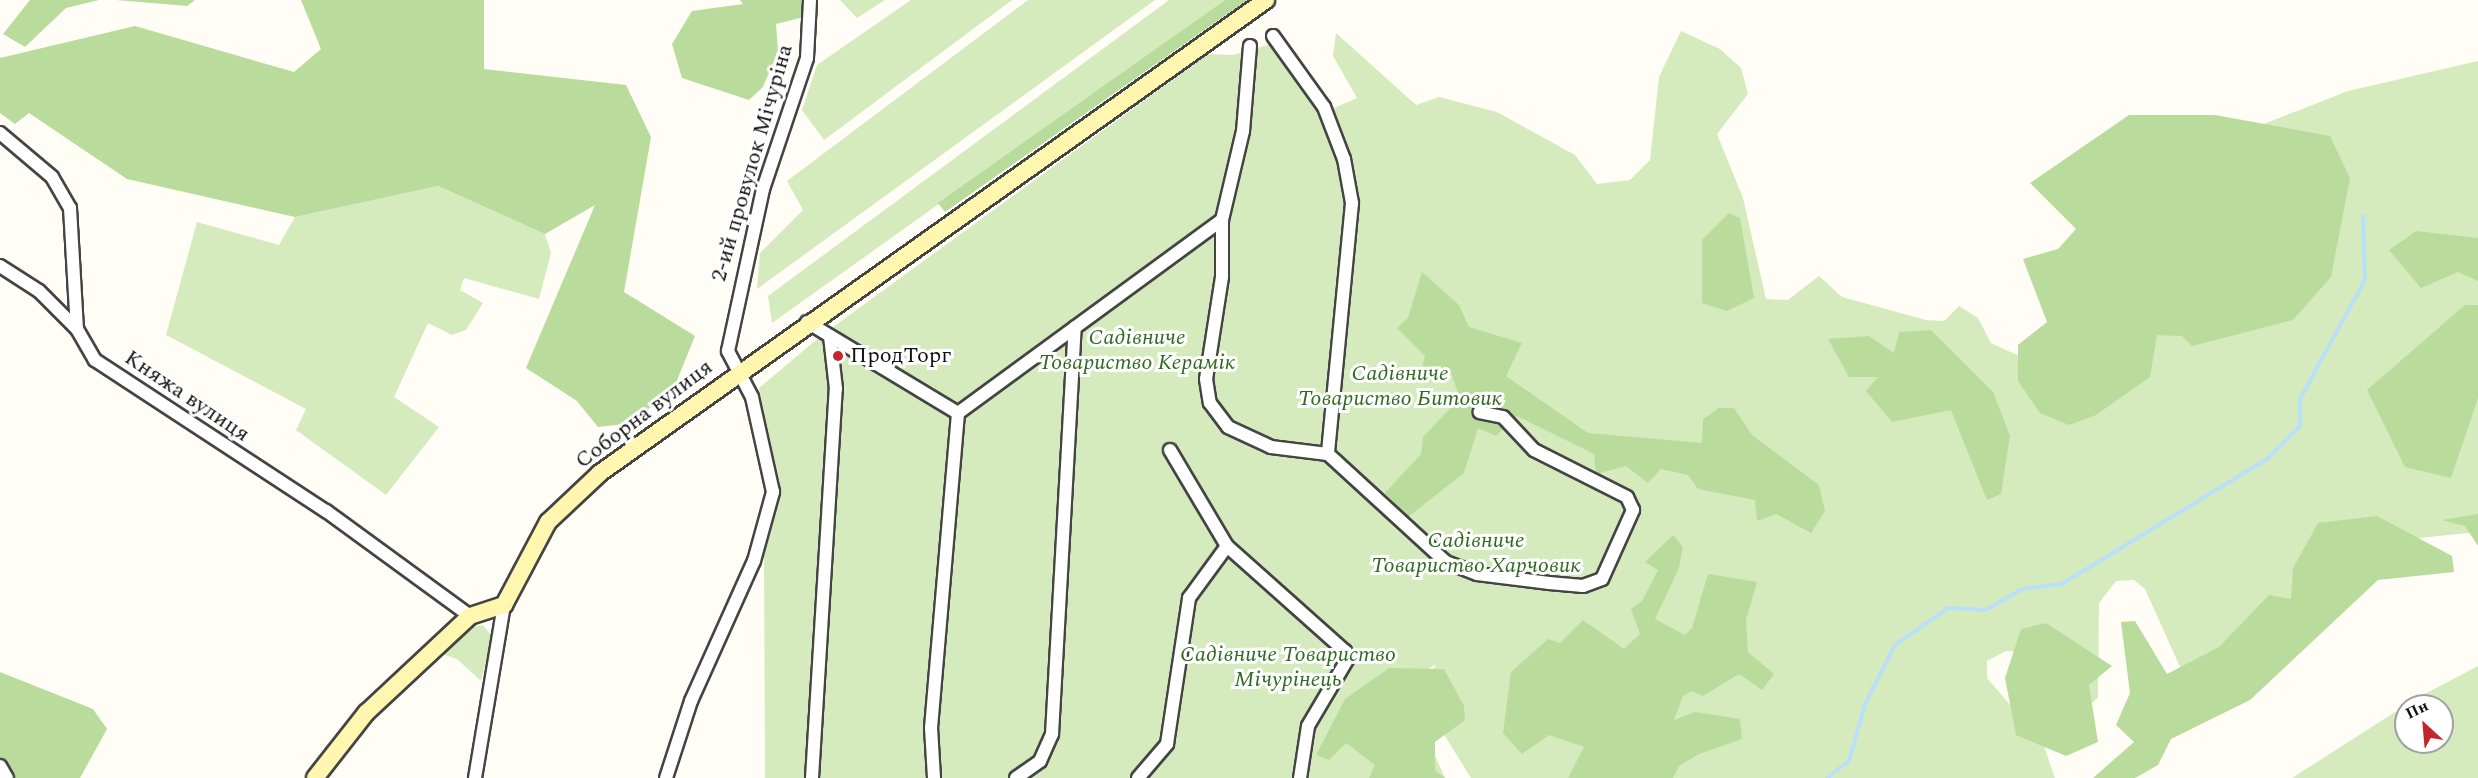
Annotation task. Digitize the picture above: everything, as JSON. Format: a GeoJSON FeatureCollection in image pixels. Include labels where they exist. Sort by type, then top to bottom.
{"type":"FeatureCollection","features":[{"type":"Feature","properties":{"kind":"main road"},"geometry":{"type":"LineString","coordinates":[[737,372],[1266,0]]}},
{"type":"Feature","properties":{"kind":"main road","name":"Соборна вулиця"},"geometry":{"type":"LineString","coordinates":[[504,605],[548,522],[600,473],[737,372]]}},
{"type":"Feature","properties":{"kind":"main road"},"geometry":{"type":"LineString","coordinates":[[315,778],[366,713],[470,616],[504,605]]}},
{"type":"Feature","properties":{"kind":"street","name":"2-ий провулок Мічуріна"},"geometry":{"type":"LineString","coordinates":[[737,372],[728,351],[736,300],[762,189],[807,58],[810,0]]}},
{"type":"Feature","properties":{"kind":"street"},"geometry":{"type":"LineString","coordinates":[[1273,36],[1324,107],[1344,159],[1352,203],[1328,454]]}},
{"type":"Feature","properties":{"kind":"street"},"geometry":{"type":"LineString","coordinates":[[1250,46],[1243,131],[1222,220],[1222,277],[1206,379],[1210,403],[1228,427],[1271,447],[1328,454],[1446,562],[1477,574],[1549,583],[1583,586],[1602,579],[1633,510],[1627,497],[1534,450],[1503,417],[1480,412]]}},
{"type":"Feature","properties":{"kind":"street","name":"Княжа вулиця"},"geometry":{"type":"LineString","coordinates":[[0,133],[52,177],[70,208],[77,329],[95,360],[326,511],[470,616]]}},
{"type":"Feature","properties":{"kind":"street"},"geometry":{"type":"LineString","coordinates":[[934,778],[931,728],[958,413],[1222,220]]}},
{"type":"Feature","properties":{"kind":"street"},"geometry":{"type":"LineString","coordinates":[[0,266],[39,291],[77,329]]}},
{"type":"Feature","properties":{"kind":"street"},"geometry":{"type":"LineString","coordinates":[[807,322],[958,413]]}},
{"type":"Feature","properties":{"kind":"street"},"geometry":{"type":"LineString","coordinates":[[1016,778],[1040,761],[1052,734],[1075,328]]}},
{"type":"Feature","properties":{"kind":"street"},"geometry":{"type":"LineString","coordinates":[[812,778],[836,388],[830,336]]}},
{"type":"Feature","properties":{"kind":"street","name":"Соборна вулиця"},"geometry":{"type":"LineString","coordinates":[[666,778],[696,690],[754,561],[773,492],[752,397],[737,372]]}},
{"type":"Feature","properties":{"kind":"street"},"geometry":{"type":"LineString","coordinates":[[1170,450],[1227,546],[1345,651],[1347,660],[1308,726],[1300,778]]}},
{"type":"Feature","properties":{"kind":"street"},"geometry":{"type":"LineString","coordinates":[[1138,778],[1167,744],[1189,598],[1227,546]]}},
{"type":"Feature","properties":{"kind":"street"},"geometry":{"type":"LineString","coordinates":[[475,778],[504,605]]}},
{"type":"Feature","properties":{"kind":"street"},"geometry":{"type":"LineString","coordinates":[[0,766],[7,778]]}},
{"type":"Feature","properties":{"kind":"green space"},"geometry":{"type":"Polygon","coordinates":[[[30,0],[99,0],[66,8],[25,47],[3,34],[30,0]]]}},
{"type":"Feature","properties":{"kind":"green space"},"geometry":{"type":"Polygon","coordinates":[[[116,0],[195,0],[187,6],[116,0]]]}},
{"type":"Feature","properties":{"kind":"green space"},"geometry":{"type":"Polygon","coordinates":[[[301,0],[484,0],[484,69],[626,85],[651,137],[624,292],[695,336],[671,395],[624,424],[598,427],[577,401],[526,368],[595,205],[545,234],[438,186],[295,217],[127,179],[29,113],[15,124],[0,113],[0,58],[135,26],[294,72],[321,49],[301,0]]]}},
{"type":"Feature","properties":{"kind":"green space"},"geometry":{"type":"Polygon","coordinates":[[[740,0],[807,0],[804,17],[776,24],[778,51],[763,87],[749,100],[682,78],[672,44],[692,11],[743,4],[740,0]]]}},
{"type":"Feature","properties":{"kind":"green space"},"geometry":{"type":"Polygon","coordinates":[[[840,0],[885,0],[857,18],[840,0]]]}},
{"type":"Feature","properties":{"kind":"green space"},"geometry":{"type":"Polygon","coordinates":[[[911,0],[1012,0],[824,140],[802,110],[817,65],[911,0]]]}},
{"type":"Feature","properties":{"kind":"green space"},"geometry":{"type":"Polygon","coordinates":[[[1028,0],[1155,0],[757,289],[760,253],[803,210],[787,181],[1028,0]]]}},
{"type":"Feature","properties":{"kind":"green space"},"geometry":{"type":"Polygon","coordinates":[[[1169,0],[1225,0],[772,323],[768,296],[1169,0]]]}},
{"type":"Feature","properties":{"kind":"green space"},"geometry":{"type":"Polygon","coordinates":[[[1225,0],[1247,0],[945,212],[938,203],[1225,0]]]}},
{"type":"Feature","properties":{"kind":"green space"},"geometry":{"type":"Polygon","coordinates":[[[1681,31],[1720,49],[1741,68],[1748,94],[1717,134],[1743,198],[1766,299],[1788,300],[1819,276],[1842,297],[1926,320],[1944,321],[1959,306],[1978,318],[1991,343],[2019,356],[2230,137],[2348,91],[2478,61],[2478,532],[2409,539],[2185,678],[2145,589],[2134,580],[2116,581],[2099,603],[2098,698],[2089,705],[2028,652],[2006,651],[1987,661],[1987,678],[2043,743],[2055,778],[1471,778],[1440,728],[1431,675],[1436,664],[1414,679],[1412,704],[1445,778],[765,778],[764,554],[778,495],[759,388],[822,335],[1208,54],[1233,55],[1274,43],[1324,112],[1357,98],[1333,56],[1336,33],[1416,105],[1439,97],[1497,112],[1575,155],[1597,184],[1630,180],[1650,160],[1659,77],[1681,31]]]}},
{"type":"Feature","properties":{"kind":"green space"},"geometry":{"type":"Polygon","coordinates":[[[2129,115],[2215,115],[2330,136],[2350,178],[2331,277],[2293,320],[2192,346],[2182,336],[2157,335],[2150,377],[2096,415],[2069,425],[2040,413],[2018,381],[2018,345],[2047,322],[2023,259],[2058,249],[2076,229],[2030,183],[2129,115]]]}},
{"type":"Feature","properties":{"kind":"green space"},"geometry":{"type":"Polygon","coordinates":[[[438,186],[545,234],[551,253],[539,299],[464,278],[460,290],[483,303],[466,330],[452,335],[428,323],[394,397],[439,427],[386,495],[296,430],[306,409],[166,335],[197,222],[279,245],[295,217],[438,186]]]}},
{"type":"Feature","properties":{"kind":"green space"},"geometry":{"type":"Polygon","coordinates":[[[1729,213],[1740,218],[1754,298],[1727,311],[1702,303],[1702,240],[1729,213]]]}},
{"type":"Feature","properties":{"kind":"green space"},"geometry":{"type":"Polygon","coordinates":[[[2416,231],[2478,238],[2478,281],[2458,272],[2421,288],[2389,250],[2416,231]]]}},
{"type":"Feature","properties":{"kind":"green space"},"geometry":{"type":"Polygon","coordinates":[[[1422,272],[1459,305],[1469,327],[1522,343],[1506,376],[1588,433],[1702,443],[1703,419],[1719,408],[1734,408],[1752,435],[1819,485],[1825,511],[1811,533],[1776,514],[1757,521],[1755,500],[1698,489],[1688,475],[1661,469],[1648,483],[1626,466],[1596,474],[1594,454],[1517,416],[1496,436],[1478,428],[1464,473],[1408,517],[1385,493],[1421,454],[1423,437],[1460,398],[1450,371],[1437,377],[1421,371],[1425,356],[1397,328],[1408,318],[1422,272]]]}},
{"type":"Feature","properties":{"kind":"green space"},"geometry":{"type":"Polygon","coordinates":[[[2465,305],[2478,305],[2478,398],[2451,478],[2405,467],[2367,390],[2465,305]]]}},
{"type":"Feature","properties":{"kind":"green space"},"geometry":{"type":"Polygon","coordinates":[[[1931,330],[1993,392],[2010,436],[2001,494],[1987,500],[1951,410],[1892,422],[1866,391],[1878,377],[1849,377],[1828,339],[1869,336],[1894,353],[1899,332],[1931,330]]]}},
{"type":"Feature","properties":{"kind":"green space"},"geometry":{"type":"Polygon","coordinates":[[[2478,514],[2478,546],[2465,526],[2442,520],[2478,514]]]}},
{"type":"Feature","properties":{"kind":"green space"},"geometry":{"type":"Polygon","coordinates":[[[2377,516],[2452,556],[2454,572],[2378,580],[2250,700],[2171,739],[2158,765],[2135,778],[2093,778],[2134,742],[2116,725],[2130,693],[2121,622],[2135,621],[2167,674],[2219,647],[2269,595],[2291,599],[2293,568],[2318,523],[2377,516]]]}},
{"type":"Feature","properties":{"kind":"green space"},"geometry":{"type":"Polygon","coordinates":[[[1673,535],[1683,547],[1679,568],[1655,619],[1685,635],[1692,628],[1708,574],[1757,582],[1746,620],[1748,652],[1774,674],[1762,690],[1739,674],[1703,696],[1692,691],[1683,696],[1674,720],[1695,712],[1740,719],[1742,739],[1699,754],[1679,766],[1673,778],[1568,778],[1584,747],[1549,735],[1522,754],[1503,733],[1511,672],[1548,639],[1560,643],[1583,620],[1624,649],[1640,634],[1631,609],[1642,601],[1658,570],[1645,562],[1673,535]]]}},
{"type":"Feature","properties":{"kind":"green space"},"geometry":{"type":"Polygon","coordinates":[[[2046,623],[2112,666],[2089,685],[2098,742],[2066,756],[2016,735],[2005,678],[2021,629],[2046,623]]]}},
{"type":"Feature","properties":{"kind":"green space"},"geometry":{"type":"Polygon","coordinates":[[[483,625],[492,636],[481,681],[457,659],[442,654],[472,627],[483,625]]]}},
{"type":"Feature","properties":{"kind":"green space"},"geometry":{"type":"Polygon","coordinates":[[[2478,666],[2478,778],[2292,778],[2394,713],[2394,754],[2454,754],[2454,694],[2425,694],[2478,666]]]}},
{"type":"Feature","properties":{"kind":"green space"},"geometry":{"type":"Polygon","coordinates":[[[1389,668],[1444,669],[1464,706],[1465,720],[1435,742],[1435,771],[1446,778],[1369,778],[1375,765],[1346,743],[1329,760],[1316,755],[1345,699],[1389,668]]]}},
{"type":"Feature","properties":{"kind":"green space"},"geometry":{"type":"Polygon","coordinates":[[[0,672],[93,709],[107,729],[80,778],[0,778],[0,672]]]}},
{"type":"Feature","properties":{"kind":"waterway"},"geometry":{"type":"LineString","coordinates":[[1827,778],[1849,761],[1865,704],[1895,645],[1948,608],[1986,610],[2022,589],[2062,584],[2267,459],[2300,426],[2300,399],[2365,280],[2363,216]]}},
{"type":"Feature","properties":{"kind":"place","name":"ПродТорг"},"geometry":{"type":"Point","coordinates":[838,356]}},
{"type":"Feature","properties":{"kind":"park label","name":"Садівниче Товариство Керамік"},"geometry":{"type":"Point","coordinates":[1137,350]}},
{"type":"Feature","properties":{"kind":"park label","name":"Садівниче Товариство Битовик"},"geometry":{"type":"Point","coordinates":[1400,386]}},
{"type":"Feature","properties":{"kind":"park label","name":"Садівниче Товариство Харчовик"},"geometry":{"type":"Point","coordinates":[1476,552]}},
{"type":"Feature","properties":{"kind":"park label","name":"Садівниче Товариство Мічурінець"},"geometry":{"type":"Point","coordinates":[1288,666]}}]}
